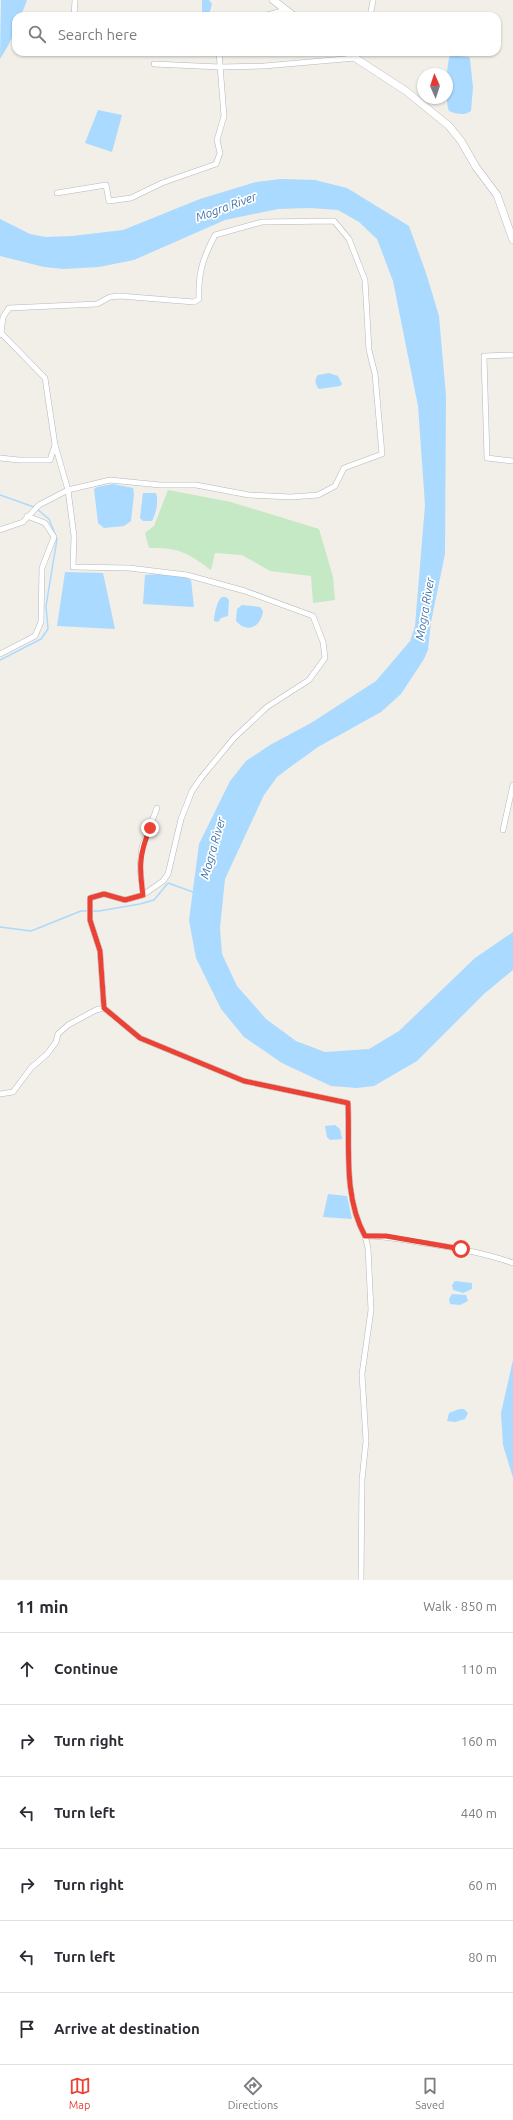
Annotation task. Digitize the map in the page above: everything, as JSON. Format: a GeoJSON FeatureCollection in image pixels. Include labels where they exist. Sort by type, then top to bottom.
{"type":"FeatureCollection","features":[{"type":"Feature","properties":{"kind":"street"},"geometry":{"type":"LineString","coordinates":[[74,12],[75,0]]}},
{"type":"Feature","properties":{"kind":"street"},"geometry":{"type":"LineString","coordinates":[[273,0],[289,12]]}},
{"type":"Feature","properties":{"kind":"street"},"geometry":{"type":"LineString","coordinates":[[371,12],[373,1]]}},
{"type":"Feature","properties":{"kind":"street"},"geometry":{"type":"LineString","coordinates":[[278,12],[286,10]]}},
{"type":"Feature","properties":{"kind":"street"},"geometry":{"type":"LineString","coordinates":[[57,193],[106,185],[109,200],[131,198],[162,183],[216,164],[220,153],[216,140],[224,116],[219,56]]}},
{"type":"Feature","properties":{"kind":"street"},"geometry":{"type":"LineString","coordinates":[[154,64],[220,67],[264,66],[348,56]]}},
{"type":"Feature","properties":{"kind":"street"},"geometry":{"type":"LineString","coordinates":[[357,56],[406,91],[448,126],[461,141],[476,167],[497,195],[513,240]]}},
{"type":"Feature","properties":{"kind":"street"},"geometry":{"type":"LineString","coordinates":[[0,530],[13,527],[23,522],[39,505],[68,490],[110,480],[160,485],[196,485],[249,495],[291,497],[318,495],[335,486],[344,468],[382,454],[375,374],[369,350],[365,280],[349,239],[334,221],[262,222],[215,235],[203,259],[198,280],[199,299],[194,302],[120,296],[110,297],[97,304],[9,308],[3,317],[1,334],[45,378],[55,445],[68,490],[74,536],[73,567],[163,571],[187,575],[244,591],[313,616],[323,642],[325,658],[309,680],[267,707],[234,738],[192,790],[181,819],[168,874],[163,881],[143,895],[125,900],[104,894],[90,898],[90,920],[100,951],[104,1008],[140,1038],[244,1081],[348,1103],[350,1190],[359,1225],[365,1236],[368,1248],[371,1310],[362,1374],[366,1441],[362,1480],[361,1580]]}},
{"type":"Feature","properties":{"kind":"street"},"geometry":{"type":"LineString","coordinates":[[513,355],[484,356],[487,458],[513,461]]}},
{"type":"Feature","properties":{"kind":"street"},"geometry":{"type":"LineString","coordinates":[[0,458],[19,460],[50,460],[55,445]]}},
{"type":"Feature","properties":{"kind":"street"},"geometry":{"type":"LineString","coordinates":[[0,654],[35,636],[41,622],[42,568],[54,537],[45,523],[27,516]]}},
{"type":"Feature","properties":{"kind":"street"},"geometry":{"type":"LineString","coordinates":[[503,830],[513,785]]}},
{"type":"Feature","properties":{"kind":"street"},"geometry":{"type":"LineString","coordinates":[[143,895],[140,867],[142,847],[157,808]]}},
{"type":"Feature","properties":{"kind":"street"},"geometry":{"type":"LineString","coordinates":[[0,1094],[13,1092],[23,1076],[47,1054],[56,1042],[58,1034],[68,1026],[96,1010],[104,1008]]}},
{"type":"Feature","properties":{"kind":"street"},"geometry":{"type":"LineString","coordinates":[[365,1236],[386,1236],[446,1246],[476,1252],[513,1263]]}},
{"type":"Feature","properties":{"kind":"green space"},"geometry":{"type":"Polygon","coordinates":[[[168,490],[231,502],[319,529],[333,577],[335,600],[313,603],[311,576],[270,571],[242,555],[215,553],[211,570],[183,552],[168,549],[149,548],[145,533],[154,526],[168,490]]]}},
{"type":"Feature","properties":{"kind":"water"},"geometry":{"type":"Polygon","coordinates":[[[1,0],[27,0],[22,12],[12,12],[12,36],[0,59],[1,0]]]}},
{"type":"Feature","properties":{"kind":"water"},"geometry":{"type":"Polygon","coordinates":[[[202,0],[209,0],[212,4],[210,12],[202,12],[202,0]]]}},
{"type":"Feature","properties":{"kind":"water"},"geometry":{"type":"Polygon","coordinates":[[[450,56],[469,57],[470,59],[473,87],[471,111],[466,114],[458,114],[449,111],[448,104],[453,104],[453,68],[448,68],[450,56]]]}},
{"type":"Feature","properties":{"kind":"water"},"geometry":{"type":"Polygon","coordinates":[[[98,110],[122,115],[112,152],[85,143],[98,110]]]}},
{"type":"Feature","properties":{"kind":"water","name":"Mogra River"},"geometry":{"type":"Polygon","coordinates":[[[281,179],[315,180],[347,188],[409,226],[426,273],[439,316],[446,396],[445,554],[431,622],[428,650],[424,659],[401,694],[381,712],[318,747],[293,765],[277,777],[264,795],[225,879],[220,928],[222,954],[237,986],[266,1019],[296,1041],[325,1052],[369,1049],[399,1031],[475,958],[513,932],[513,970],[485,993],[417,1061],[374,1086],[357,1088],[331,1086],[282,1063],[244,1037],[221,1009],[196,958],[189,920],[199,844],[230,781],[246,761],[270,745],[311,723],[376,681],[410,641],[415,626],[425,505],[418,406],[393,281],[377,239],[359,222],[338,210],[310,208],[278,209],[225,220],[134,260],[99,267],[64,269],[44,267],[0,256],[0,219],[30,234],[46,237],[72,236],[123,230],[200,199],[256,182],[281,179]]]}},
{"type":"Feature","properties":{"kind":"water"},"geometry":{"type":"Polygon","coordinates":[[[329,373],[338,376],[342,384],[340,386],[319,389],[316,382],[318,375],[329,373]]]}},
{"type":"Feature","properties":{"kind":"water"},"geometry":{"type":"Polygon","coordinates":[[[113,484],[133,488],[134,494],[131,521],[124,526],[104,528],[98,523],[94,489],[113,484]]]}},
{"type":"Feature","properties":{"kind":"water"},"geometry":{"type":"Polygon","coordinates":[[[143,493],[156,493],[157,507],[152,521],[143,521],[140,518],[143,493]]]}},
{"type":"Feature","properties":{"kind":"water"},"geometry":{"type":"Polygon","coordinates":[[[65,572],[103,573],[115,629],[57,626],[65,572]]]}},
{"type":"Feature","properties":{"kind":"water"},"geometry":{"type":"Polygon","coordinates":[[[176,573],[191,580],[194,607],[143,604],[145,575],[176,573]]]}},
{"type":"Feature","properties":{"kind":"water"},"geometry":{"type":"Polygon","coordinates":[[[222,597],[226,597],[229,600],[228,616],[221,618],[218,622],[214,621],[217,604],[222,597]]]}},
{"type":"Feature","properties":{"kind":"water"},"geometry":{"type":"Polygon","coordinates":[[[242,605],[260,607],[263,611],[262,617],[253,627],[245,627],[236,621],[237,609],[242,605]]]}},
{"type":"Feature","properties":{"kind":"water"},"geometry":{"type":"Polygon","coordinates":[[[335,1125],[340,1129],[342,1139],[330,1140],[327,1137],[325,1126],[335,1125]]]}},
{"type":"Feature","properties":{"kind":"water"},"geometry":{"type":"Polygon","coordinates":[[[328,1194],[347,1196],[352,1219],[323,1217],[328,1194]]]}},
{"type":"Feature","properties":{"kind":"water"},"geometry":{"type":"Polygon","coordinates":[[[455,1281],[472,1283],[472,1289],[463,1293],[453,1290],[452,1285],[455,1281]]]}},
{"type":"Feature","properties":{"kind":"water"},"geometry":{"type":"Polygon","coordinates":[[[452,1294],[466,1295],[468,1301],[460,1305],[450,1304],[449,1299],[452,1294]]]}},
{"type":"Feature","properties":{"kind":"water"},"geometry":{"type":"Polygon","coordinates":[[[513,1360],[513,1478],[503,1445],[501,1413],[513,1360]]]}},
{"type":"Feature","properties":{"kind":"water"},"geometry":{"type":"Polygon","coordinates":[[[459,1409],[464,1409],[468,1413],[465,1419],[455,1422],[447,1421],[449,1413],[459,1409]]]}},
{"type":"Feature","properties":{"kind":"waterway"},"geometry":{"type":"LineString","coordinates":[[0,495],[34,507]]}},
{"type":"Feature","properties":{"kind":"waterway"},"geometry":{"type":"LineString","coordinates":[[0,660],[41,639],[48,629],[46,606],[57,539],[49,519],[37,509]]}},
{"type":"Feature","properties":{"kind":"waterway"},"geometry":{"type":"LineString","coordinates":[[0,927],[31,931],[81,911],[99,911],[140,904],[154,900],[168,883],[193,892]]}},
{"type":"Feature","properties":{"kind":"route"},"geometry":{"type":"LineString","coordinates":[[150,828],[142,847],[140,867],[143,895],[125,900],[104,894],[90,898],[90,920],[100,951],[104,1008],[140,1038],[244,1081],[348,1103],[350,1190],[359,1225],[365,1236],[386,1236],[461,1249]]}}]}
